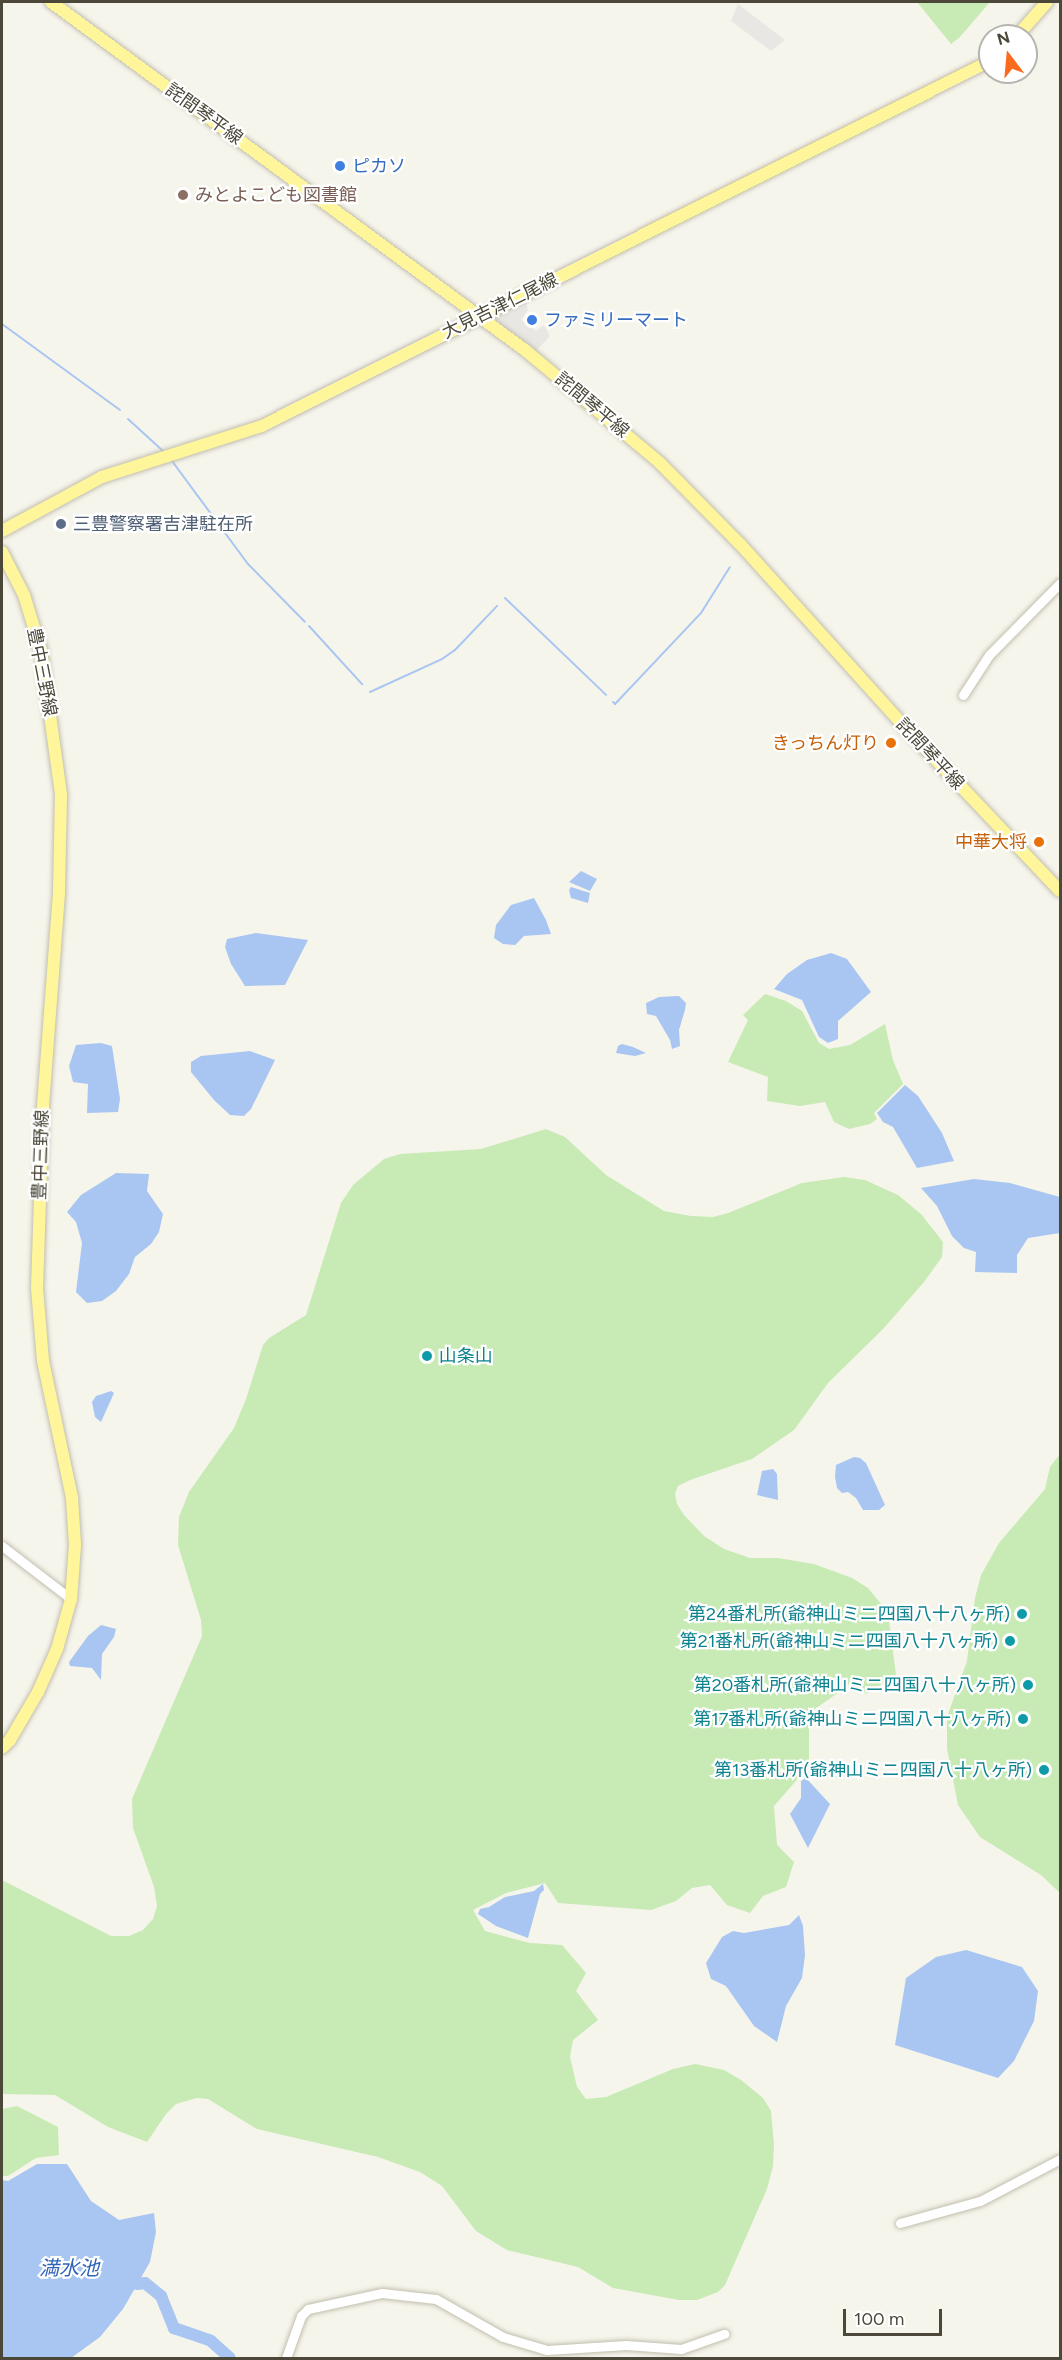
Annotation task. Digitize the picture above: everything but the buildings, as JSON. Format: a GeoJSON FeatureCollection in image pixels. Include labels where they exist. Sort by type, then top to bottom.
{"type":"FeatureCollection","features":[{"type":"Feature","properties":{"kind":"main road"},"geometry":{"type":"LineString","coordinates":[[1028,24],[1047,2]]}},
{"type":"Feature","properties":{"kind":"main road","name":"詫間琴平線"},"geometry":{"type":"LineString","coordinates":[[58,4],[570,386],[660,463],[707,509],[903,725],[1060,891]]}},
{"type":"Feature","properties":{"kind":"main road","name":"大見吉津仁尾線"},"geometry":{"type":"LineString","coordinates":[[2,531],[91,482],[262,426],[978,67]]}},
{"type":"Feature","properties":{"kind":"main road","name":"豊中三野線"},"geometry":{"type":"LineString","coordinates":[[2,552],[24,595],[41,650],[61,795],[59,893],[43,1108],[37,1288],[43,1360],[72,1498],[75,1553],[71,1599],[51,1664],[10,1740],[2,1748]]}},
{"type":"Feature","properties":{"kind":"street"},"geometry":{"type":"LineString","coordinates":[[963,695],[988,655],[1060,583]]}},
{"type":"Feature","properties":{"kind":"street"},"geometry":{"type":"LineString","coordinates":[[2,1546],[71,1599]]}},
{"type":"Feature","properties":{"kind":"street"},"geometry":{"type":"LineString","coordinates":[[900,2223],[980,2201],[1060,2158]]}},
{"type":"Feature","properties":{"kind":"street"},"geometry":{"type":"LineString","coordinates":[[286,2358],[301,2316],[308,2309],[382,2293],[436,2299],[502,2337],[547,2350],[626,2344],[681,2349],[724,2334]]}},
{"type":"Feature","properties":{"kind":"green space"},"geometry":{"type":"Polygon","coordinates":[[[917,2],[990,2],[960,37],[951,44],[917,2]]]}},
{"type":"Feature","properties":{"kind":"green space"},"geometry":{"type":"Polygon","coordinates":[[[765,994],[786,1001],[802,1011],[819,1043],[829,1049],[850,1045],[885,1024],[893,1060],[903,1084],[874,1113],[877,1119],[870,1124],[849,1129],[834,1122],[825,1102],[800,1106],[767,1101],[768,1077],[728,1062],[748,1020],[743,1015],[765,994]]]}},
{"type":"Feature","properties":{"kind":"green space"},"geometry":{"type":"Polygon","coordinates":[[[546,1129],[565,1137],[606,1175],[664,1211],[713,1217],[802,1183],[844,1177],[865,1180],[898,1195],[921,1214],[943,1242],[942,1257],[924,1282],[884,1328],[828,1383],[794,1430],[752,1459],[690,1480],[678,1486],[675,1494],[677,1504],[684,1515],[704,1536],[724,1549],[750,1558],[778,1558],[814,1564],[852,1578],[868,1588],[881,1604],[889,1621],[896,1675],[866,1694],[855,1681],[809,1713],[809,1766],[774,1806],[777,1845],[794,1862],[786,1887],[763,1896],[750,1913],[727,1905],[710,1885],[692,1888],[676,1901],[651,1910],[558,1903],[545,1883],[506,1893],[473,1910],[485,1931],[530,1943],[562,1945],[586,1973],[576,1991],[598,2020],[573,2040],[570,2057],[577,2087],[586,2099],[606,2097],[673,2069],[695,2064],[724,2070],[741,2080],[763,2098],[771,2111],[773,2166],[767,2189],[725,2285],[718,2292],[697,2300],[679,2300],[613,2288],[578,2267],[507,2250],[476,2231],[442,2186],[420,2172],[378,2157],[257,2129],[208,2099],[197,2098],[176,2104],[166,2114],[147,2142],[108,2127],[55,2095],[2,2094],[2,1880],[111,1936],[129,1936],[143,1930],[153,1919],[157,1906],[154,1887],[133,1828],[132,1799],[202,1636],[201,1620],[178,1545],[179,1517],[189,1492],[234,1428],[263,1345],[269,1338],[306,1315],[341,1203],[353,1185],[384,1159],[400,1154],[481,1149],[546,1129]]]}},
{"type":"Feature","properties":{"kind":"green space"},"geometry":{"type":"Polygon","coordinates":[[[1060,1454],[1060,1893],[1041,1875],[980,1837],[958,1805],[947,1749],[947,1717],[967,1661],[975,1598],[981,1575],[999,1543],[1045,1489],[1050,1467],[1060,1454]]]}},
{"type":"Feature","properties":{"kind":"green space"},"geometry":{"type":"Polygon","coordinates":[[[17,2106],[58,2127],[59,2155],[36,2158],[8,2176],[2,2176],[2,2109],[17,2106]]]}},
{"type":"Feature","properties":{"kind":"shaded area"},"geometry":{"type":"Polygon","coordinates":[[[738,4],[785,40],[771,51],[731,21],[738,4]]]}},
{"type":"Feature","properties":{"kind":"shaded area"},"geometry":{"type":"Polygon","coordinates":[[[525,299],[528,310],[521,320],[536,331],[544,325],[550,336],[534,353],[494,324],[494,316],[525,299]]]}},
{"type":"Feature","properties":{"kind":"water"},"geometry":{"type":"Polygon","coordinates":[[[581,871],[597,879],[590,891],[569,882],[581,871]]]}},
{"type":"Feature","properties":{"kind":"water"},"geometry":{"type":"Polygon","coordinates":[[[571,887],[590,893],[588,903],[571,898],[569,890],[571,887]]]}},
{"type":"Feature","properties":{"kind":"water"},"geometry":{"type":"Polygon","coordinates":[[[534,898],[551,934],[524,936],[515,945],[503,944],[494,938],[496,925],[511,905],[534,898]]]}},
{"type":"Feature","properties":{"kind":"water"},"geometry":{"type":"Polygon","coordinates":[[[256,933],[308,940],[285,985],[245,986],[231,964],[225,947],[227,939],[256,933]]]}},
{"type":"Feature","properties":{"kind":"water"},"geometry":{"type":"Polygon","coordinates":[[[831,953],[847,959],[871,992],[838,1021],[838,1039],[828,1043],[819,1037],[802,1000],[774,989],[787,974],[807,960],[831,953]]]}},
{"type":"Feature","properties":{"kind":"water"},"geometry":{"type":"Polygon","coordinates":[[[679,996],[686,1003],[679,1030],[680,1046],[672,1049],[670,1040],[656,1016],[647,1014],[646,1003],[659,997],[679,996]]]}},
{"type":"Feature","properties":{"kind":"water"},"geometry":{"type":"Polygon","coordinates":[[[101,1043],[112,1046],[120,1099],[118,1112],[87,1113],[88,1084],[73,1082],[69,1066],[76,1045],[101,1043]]]}},
{"type":"Feature","properties":{"kind":"water"},"geometry":{"type":"Polygon","coordinates":[[[622,1044],[646,1053],[635,1056],[616,1053],[618,1046],[622,1044]]]}},
{"type":"Feature","properties":{"kind":"water"},"geometry":{"type":"Polygon","coordinates":[[[250,1051],[275,1060],[251,1109],[244,1116],[230,1115],[191,1072],[191,1062],[201,1056],[250,1051]]]}},
{"type":"Feature","properties":{"kind":"water"},"geometry":{"type":"Polygon","coordinates":[[[905,1085],[918,1096],[942,1133],[954,1161],[917,1168],[893,1127],[883,1122],[877,1113],[905,1085]]]}},
{"type":"Feature","properties":{"kind":"water"},"geometry":{"type":"Polygon","coordinates":[[[116,1173],[149,1174],[147,1191],[163,1214],[159,1232],[151,1244],[135,1257],[129,1274],[116,1291],[102,1301],[87,1303],[76,1292],[82,1243],[76,1222],[67,1212],[81,1195],[116,1173]]]}},
{"type":"Feature","properties":{"kind":"water"},"geometry":{"type":"Polygon","coordinates":[[[974,1179],[1010,1183],[1060,1197],[1060,1233],[1028,1238],[1017,1255],[1017,1273],[975,1272],[976,1252],[964,1248],[952,1236],[937,1206],[921,1188],[974,1179]]]}},
{"type":"Feature","properties":{"kind":"water"},"geometry":{"type":"Polygon","coordinates":[[[111,1391],[114,1393],[101,1422],[95,1417],[92,1402],[96,1396],[111,1391]]]}},
{"type":"Feature","properties":{"kind":"water"},"geometry":{"type":"Polygon","coordinates":[[[854,1457],[866,1463],[885,1505],[879,1510],[863,1510],[856,1498],[848,1492],[842,1493],[837,1488],[836,1465],[854,1457]]]}},
{"type":"Feature","properties":{"kind":"water"},"geometry":{"type":"Polygon","coordinates":[[[773,1469],[777,1474],[778,1500],[757,1495],[762,1471],[773,1469]]]}},
{"type":"Feature","properties":{"kind":"water"},"geometry":{"type":"Polygon","coordinates":[[[101,1625],[116,1629],[114,1637],[102,1654],[101,1680],[92,1668],[70,1666],[69,1662],[88,1636],[101,1625]]]}},
{"type":"Feature","properties":{"kind":"water"},"geometry":{"type":"Polygon","coordinates":[[[806,1778],[830,1804],[808,1848],[790,1814],[801,1798],[801,1781],[806,1778]]]}},
{"type":"Feature","properties":{"kind":"water"},"geometry":{"type":"Polygon","coordinates":[[[543,1884],[544,1890],[540,1894],[528,1938],[496,1926],[478,1914],[480,1909],[489,1907],[505,1897],[534,1891],[543,1884]]]}},
{"type":"Feature","properties":{"kind":"water"},"geometry":{"type":"Polygon","coordinates":[[[799,1915],[803,1926],[805,1955],[802,1978],[786,2006],[777,2042],[754,2026],[726,1986],[711,1979],[706,1963],[722,1937],[733,1931],[744,1933],[789,1925],[799,1915]]]}},
{"type":"Feature","properties":{"kind":"water"},"geometry":{"type":"Polygon","coordinates":[[[966,1950],[1022,1967],[1038,1991],[1034,2021],[1014,2061],[998,2078],[895,2045],[906,1978],[936,1957],[966,1950]]]}},
{"type":"Feature","properties":{"kind":"water","name":"満水池"},"geometry":{"type":"Polygon","coordinates":[[[37,2164],[67,2164],[91,2201],[119,2220],[154,2213],[156,2232],[150,2262],[123,2309],[100,2337],[71,2358],[2,2358],[2,2180],[8,2181],[37,2164]]]}},
{"type":"Feature","properties":{"kind":"waterway"},"geometry":{"type":"LineString","coordinates":[[2,324],[120,410]]}},
{"type":"Feature","properties":{"kind":"waterway"},"geometry":{"type":"LineString","coordinates":[[128,419],[164,452]]}},
{"type":"Feature","properties":{"kind":"waterway"},"geometry":{"type":"LineString","coordinates":[[172,461],[248,564],[305,622]]}},
{"type":"Feature","properties":{"kind":"waterway"},"geometry":{"type":"LineString","coordinates":[[613,702],[615,704],[701,613],[730,567]]}},
{"type":"Feature","properties":{"kind":"waterway"},"geometry":{"type":"LineString","coordinates":[[505,598],[606,695]]}},
{"type":"Feature","properties":{"kind":"waterway"},"geometry":{"type":"LineString","coordinates":[[370,692],[442,659],[455,650],[497,606]]}},
{"type":"Feature","properties":{"kind":"waterway"},"geometry":{"type":"LineString","coordinates":[[309,626],[362,684]]}},
{"type":"Feature","properties":{"kind":"waterway"},"geometry":{"type":"LineString","coordinates":[[137,2284],[145,2283],[161,2296],[174,2328],[211,2341],[230,2358]]}},
{"type":"Feature","properties":{"kind":"place","name":"ピカソ"},"geometry":{"type":"Point","coordinates":[340,166]}},
{"type":"Feature","properties":{"kind":"place","name":"みとよこども図書館"},"geometry":{"type":"Point","coordinates":[183,195]}},
{"type":"Feature","properties":{"kind":"place","name":"ファミリーマート"},"geometry":{"type":"Point","coordinates":[532,320]}},
{"type":"Feature","properties":{"kind":"place","name":"三豊警察署吉津駐在所"},"geometry":{"type":"Point","coordinates":[61,524]}},
{"type":"Feature","properties":{"kind":"place","name":"きっちん灯り"},"geometry":{"type":"Point","coordinates":[891,743]}},
{"type":"Feature","properties":{"kind":"place","name":"中華大将"},"geometry":{"type":"Point","coordinates":[1039,842]}},
{"type":"Feature","properties":{"kind":"place","name":"山条山"},"geometry":{"type":"Point","coordinates":[427,1356]}},
{"type":"Feature","properties":{"kind":"place","name":"第24番札所(爺神山ミニ四国八十八ヶ所)"},"geometry":{"type":"Point","coordinates":[1022,1614]}},
{"type":"Feature","properties":{"kind":"place","name":"第21番札所(爺神山ミニ四国八十八ヶ所)"},"geometry":{"type":"Point","coordinates":[1010,1641]}},
{"type":"Feature","properties":{"kind":"place","name":"第20番札所(爺神山ミニ四国八十八ヶ所)"},"geometry":{"type":"Point","coordinates":[1028,1685]}},
{"type":"Feature","properties":{"kind":"place","name":"第17番札所(爺神山ミニ四国八十八ヶ所)"},"geometry":{"type":"Point","coordinates":[1023,1719]}},
{"type":"Feature","properties":{"kind":"place","name":"第13番札所(爺神山ミニ四国八十八ヶ所)"},"geometry":{"type":"Point","coordinates":[1044,1770]}}]}
